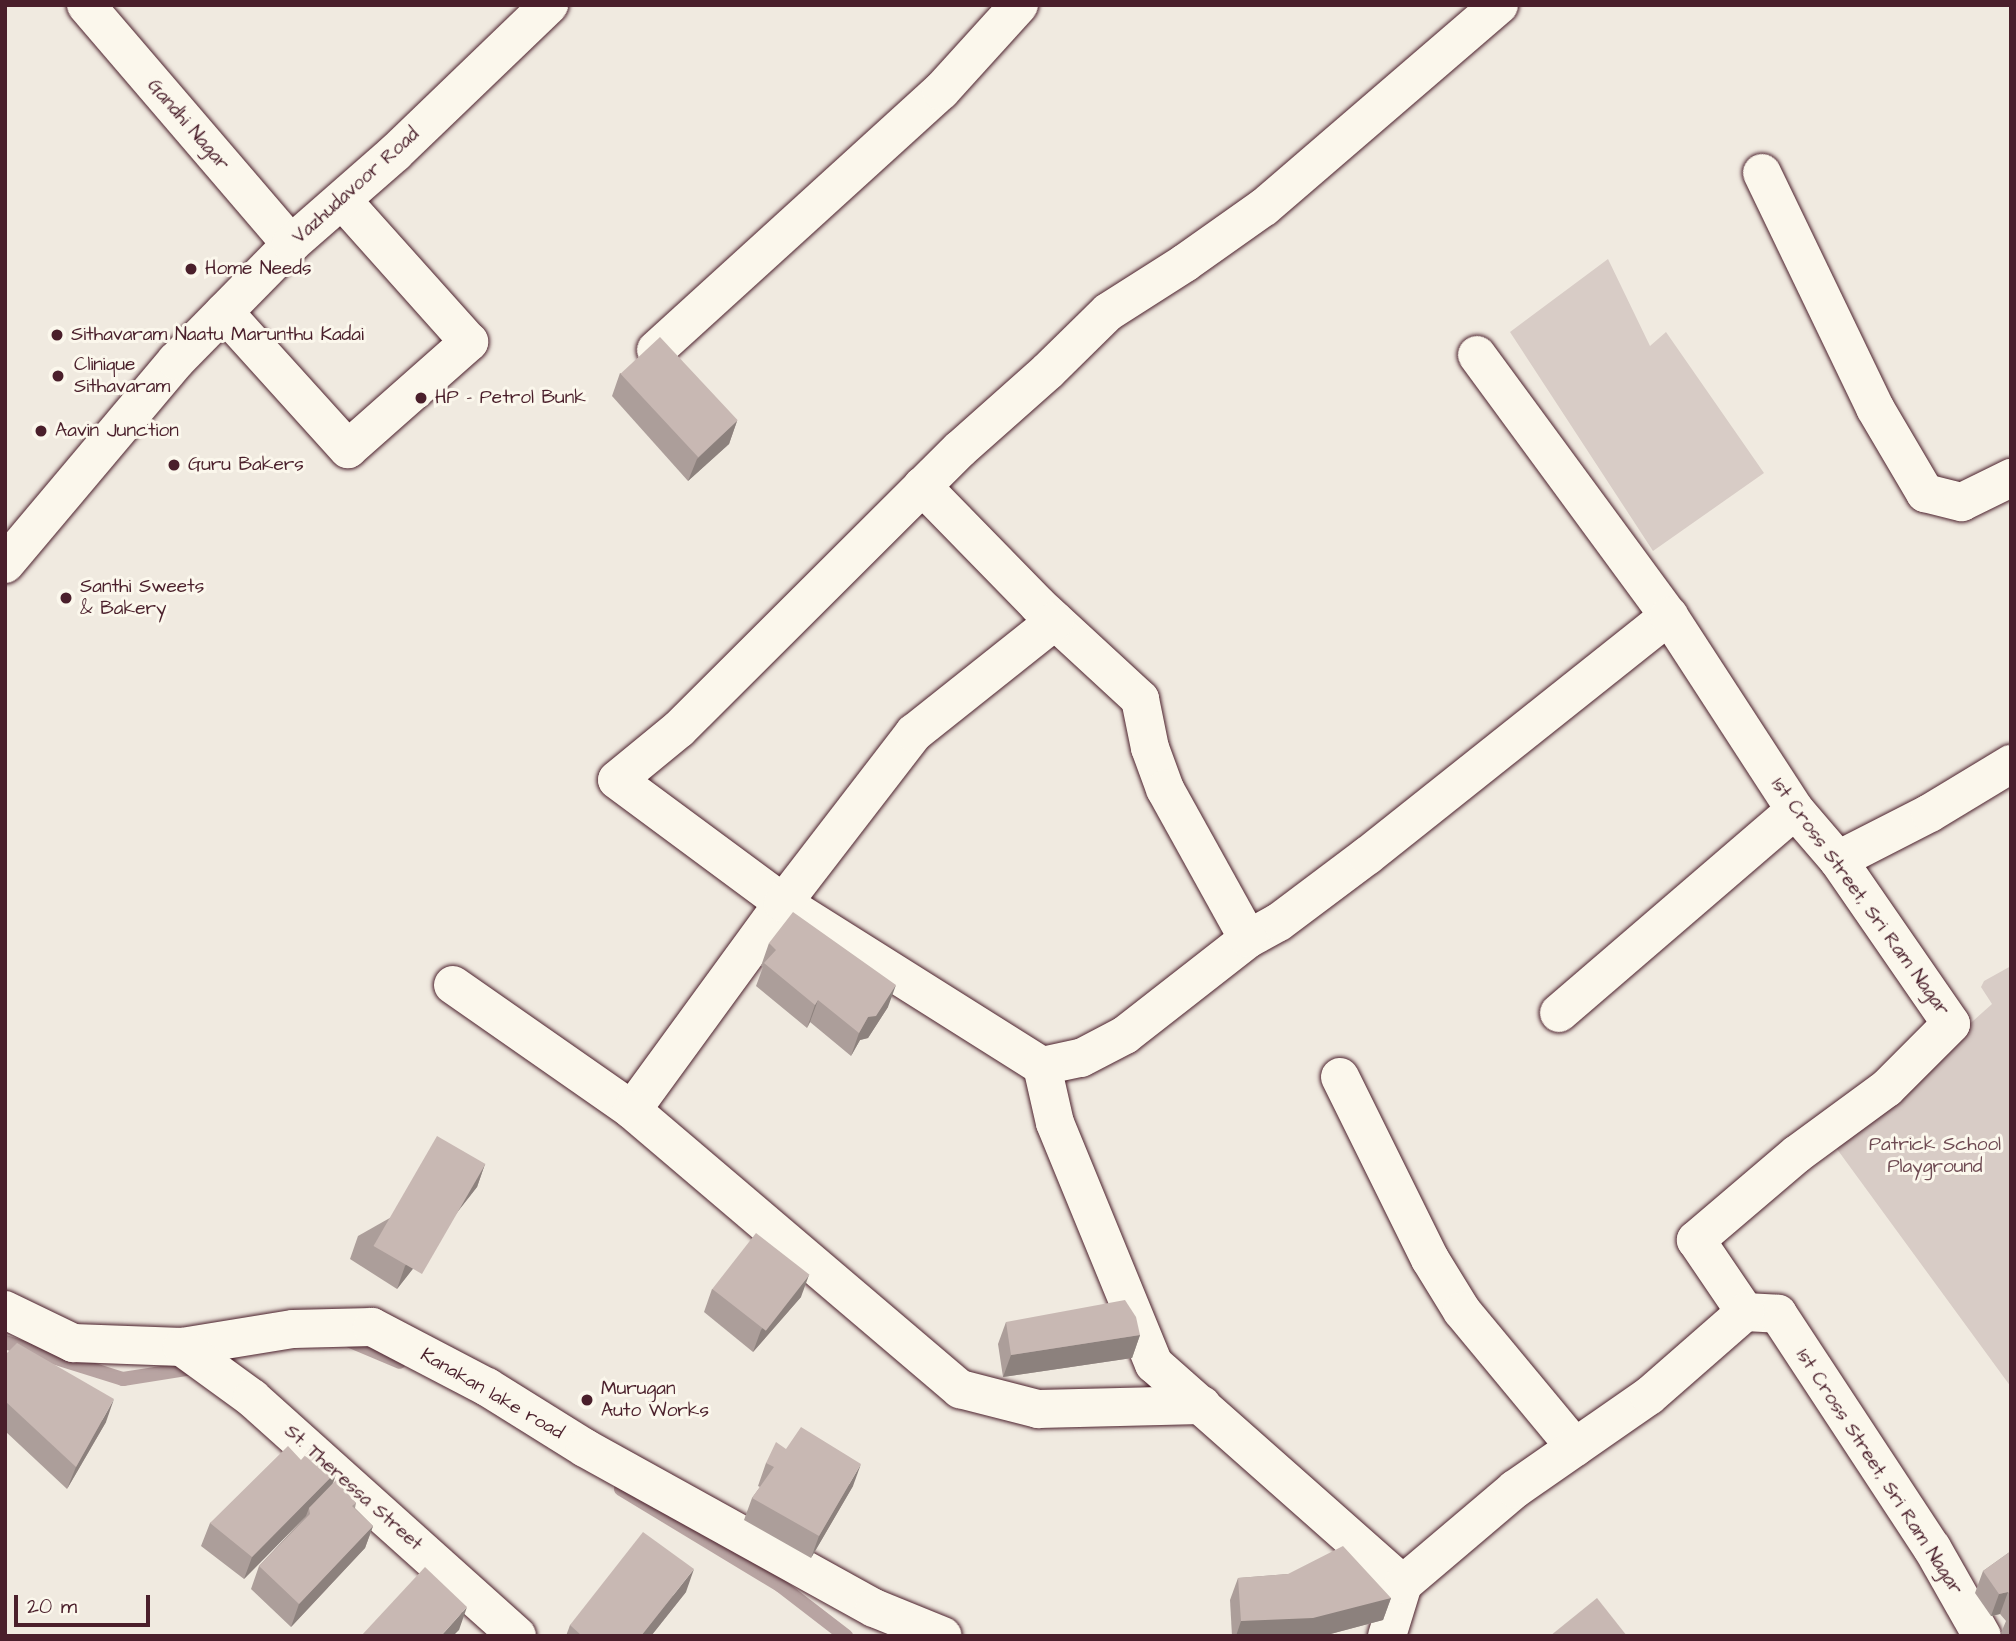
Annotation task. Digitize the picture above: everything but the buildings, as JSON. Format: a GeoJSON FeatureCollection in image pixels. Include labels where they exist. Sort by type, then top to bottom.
{"type":"FeatureCollection","features":[{"type":"Feature","properties":{"kind":"street","name":"Vazhudavoor Road"},"geometry":{"type":"LineString","coordinates":[[5,564],[176,361],[291,244],[343,201],[549,5]]}},
{"type":"Feature","properties":{"kind":"street"},"geometry":{"type":"LineString","coordinates":[[656,350],[941,91],[1019,5]]}},
{"type":"Feature","properties":{"kind":"street"},"geometry":{"type":"LineString","coordinates":[[1499,5],[1264,206],[1185,264],[1108,312],[922,486],[679,729],[617,780],[783,903],[1042,1066],[1081,1058],[1125,1035],[1248,939],[1279,922],[1367,856],[1670,617]]}},
{"type":"Feature","properties":{"kind":"street","name":"Gandhi Nagar"},"geometry":{"type":"LineString","coordinates":[[102,12],[291,244]]}},
{"type":"Feature","properties":{"kind":"street"},"geometry":{"type":"LineString","coordinates":[[1762,173],[1875,408],[1925,493],[1962,502],[2011,478]]}},
{"type":"Feature","properties":{"kind":"street"},"geometry":{"type":"LineString","coordinates":[[224,312],[348,449],[469,342],[343,201]]}},
{"type":"Feature","properties":{"kind":"street","name":"1st Cross Street, Sri Ram Nagar"},"geometry":{"type":"LineString","coordinates":[[1477,355],[1670,617],[1795,810],[1838,860],[1951,1024],[1887,1088],[1797,1154],[1696,1240],[1745,1312],[1779,1314],[1932,1548],[1982,1636]]}},
{"type":"Feature","properties":{"kind":"street"},"geometry":{"type":"LineString","coordinates":[[922,486],[1055,621],[1140,699],[1150,748],[1165,789],[1248,939]]}},
{"type":"Feature","properties":{"kind":"street"},"geometry":{"type":"LineString","coordinates":[[632,1110],[783,903],[914,733],[1055,621]]}},
{"type":"Feature","properties":{"kind":"street"},"geometry":{"type":"LineString","coordinates":[[1838,860],[1930,813],[2011,764]]}},
{"type":"Feature","properties":{"kind":"street"},"geometry":{"type":"LineString","coordinates":[[1559,1013],[1795,810]]}},
{"type":"Feature","properties":{"kind":"street"},"geometry":{"type":"LineString","coordinates":[[453,985],[632,1110],[960,1389],[1038,1409],[1202,1405]]}},
{"type":"Feature","properties":{"kind":"street"},"geometry":{"type":"LineString","coordinates":[[1042,1066],[1055,1123],[1154,1364],[1403,1584]]}},
{"type":"Feature","properties":{"kind":"street"},"geometry":{"type":"LineString","coordinates":[[1340,1077],[1430,1259],[1462,1311],[1575,1447]]}},
{"type":"Feature","properties":{"kind":"street","name":"Kanakan lake road"},"geometry":{"type":"LineString","coordinates":[[5,1310],[74,1343],[182,1347],[293,1328],[372,1327],[487,1387],[585,1448],[874,1608],[943,1636]]}},
{"type":"Feature","properties":{"kind":"street"},"geometry":{"type":"LineString","coordinates":[[1387,1636],[1403,1584],[1482,1515],[1649,1396],[1745,1312]]}},
{"type":"Feature","properties":{"kind":"street","name":"St. Theressa Street"},"geometry":{"type":"LineString","coordinates":[[182,1347],[252,1398],[517,1636]]}},
{"type":"Feature","properties":{"kind":"green space"},"geometry":{"type":"Polygon","coordinates":[[[1608,259],[1650,346],[1666,332],[1764,473],[1653,551],[1510,332],[1608,259]]]}},
{"type":"Feature","properties":{"kind":"green space","name":"Patrick School Playground"},"geometry":{"type":"Polygon","coordinates":[[[2011,966],[2011,1387],[1834,1145],[1992,1004],[1981,987],[1984,981],[2011,966]]]}},
{"type":"Feature","properties":{"kind":"waterway"},"geometry":{"type":"LineString","coordinates":[[348,1340],[400,1362]]}},
{"type":"Feature","properties":{"kind":"waterway"},"geometry":{"type":"LineString","coordinates":[[5,1342],[123,1379],[200,1367]]}},
{"type":"Feature","properties":{"kind":"waterway"},"geometry":{"type":"LineString","coordinates":[[621,1489],[781,1586],[846,1636]]}},
{"type":"Feature","properties":{"kind":"place","name":"Home Needs"},"geometry":{"type":"Point","coordinates":[191,269]}},
{"type":"Feature","properties":{"kind":"place","name":"Sithavaram Naatu Marunthu Kadai"},"geometry":{"type":"Point","coordinates":[57,335]}},
{"type":"Feature","properties":{"kind":"place","name":"Clinique Sithavaram"},"geometry":{"type":"Point","coordinates":[58,376]}},
{"type":"Feature","properties":{"kind":"place","name":"HP - Petrol Bunk"},"geometry":{"type":"Point","coordinates":[421,398]}},
{"type":"Feature","properties":{"kind":"place","name":"Aavin Junction"},"geometry":{"type":"Point","coordinates":[41,431]}},
{"type":"Feature","properties":{"kind":"place","name":"Guru Bakers"},"geometry":{"type":"Point","coordinates":[174,465]}},
{"type":"Feature","properties":{"kind":"place","name":"Santhi Sweets & Bakery"},"geometry":{"type":"Point","coordinates":[66,598]}},
{"type":"Feature","properties":{"kind":"place","name":"Murugan Auto Works"},"geometry":{"type":"Point","coordinates":[587,1400]}}]}
